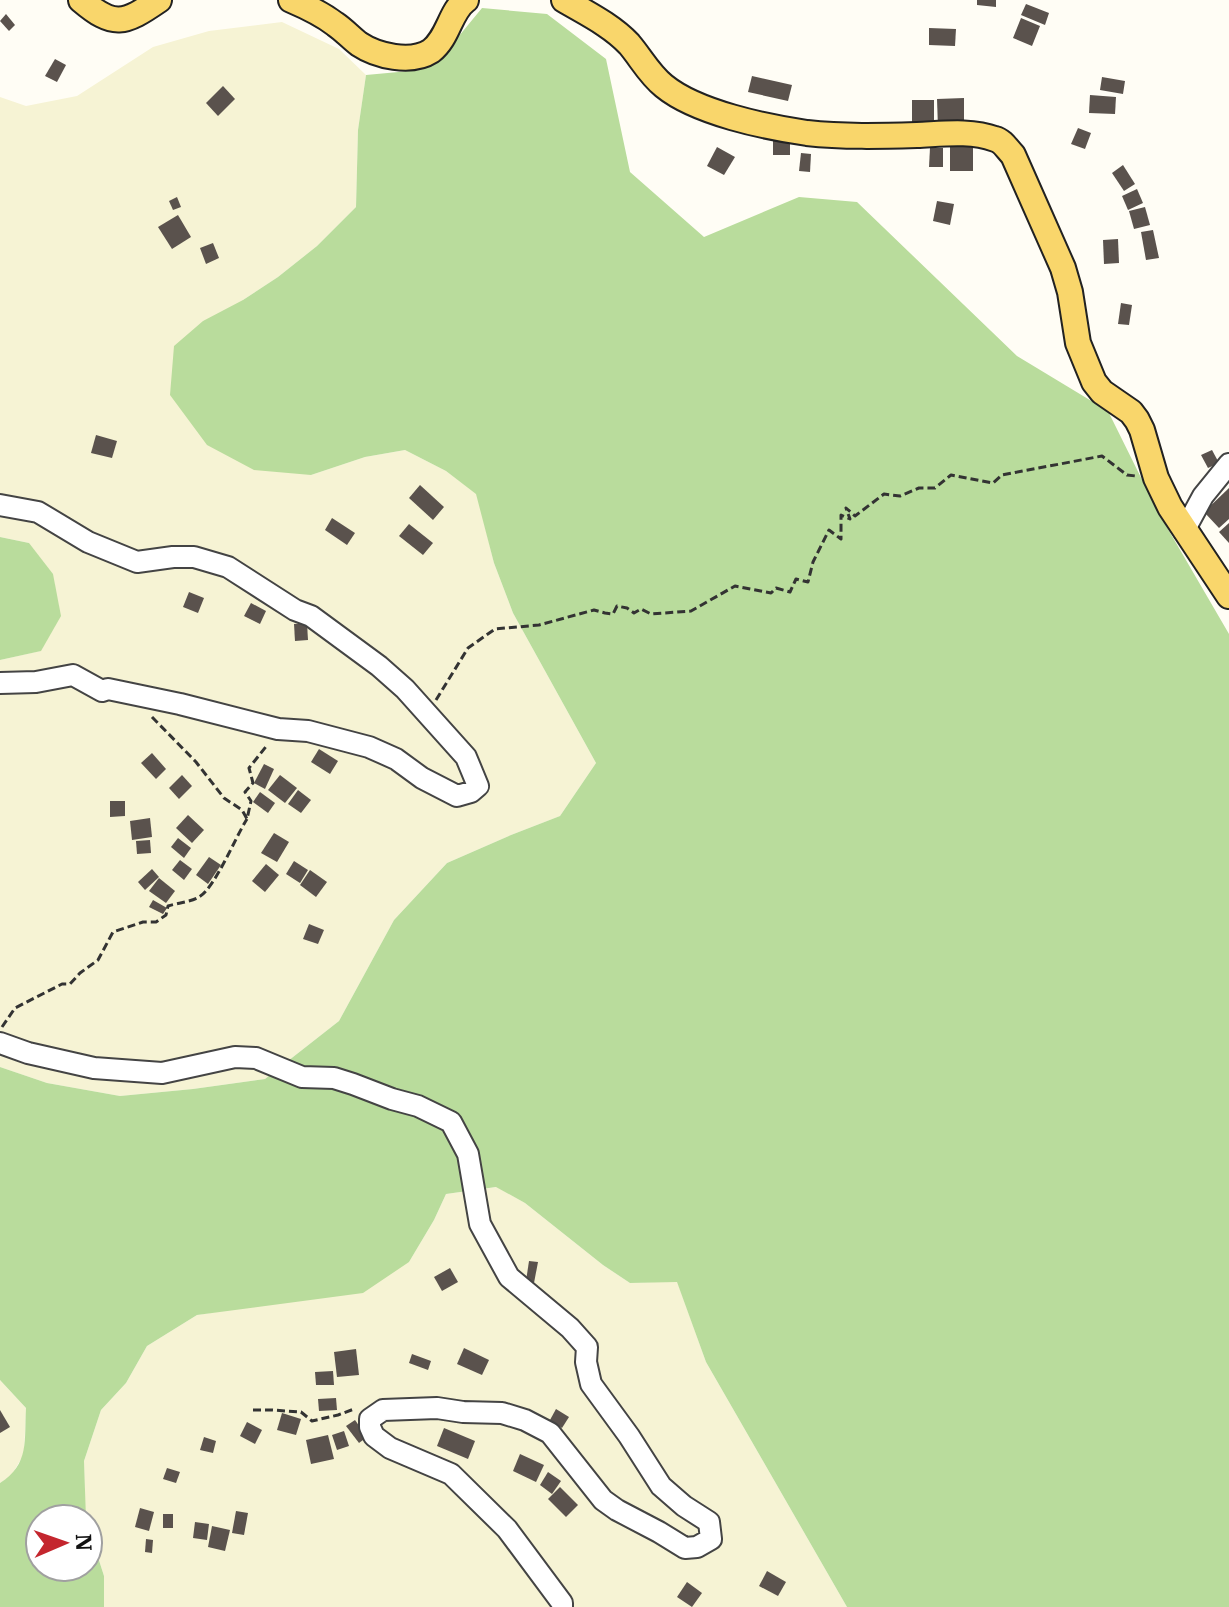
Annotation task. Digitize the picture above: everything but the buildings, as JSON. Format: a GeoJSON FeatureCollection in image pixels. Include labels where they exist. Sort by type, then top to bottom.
{"type":"FeatureCollection","features":[{"type":"Feature","properties":{"kind":"main road"},"geometry":{"type":"LineString","coordinates":[[81,0],[95,13],[110,20],[139,14],[159,0]]}},
{"type":"Feature","properties":{"kind":"main road"},"geometry":{"type":"LineString","coordinates":[[291,0],[334,23],[361,45],[389,57],[406,58],[429,52],[444,37],[466,0]]}},
{"type":"Feature","properties":{"kind":"main road"},"geometry":{"type":"LineString","coordinates":[[564,0],[614,31],[650,73],[678,97],[710,110],[762,125],[808,133],[982,135],[1000,140],[1013,155],[1063,268],[1078,343],[1094,382],[1137,420],[1156,478],[1184,531],[1229,596]]}},
{"type":"Feature","properties":{"kind":"street"},"geometry":{"type":"LineString","coordinates":[[1184,531],[1203,496],[1229,464]]}},
{"type":"Feature","properties":{"kind":"street"},"geometry":{"type":"LineString","coordinates":[[0,505],[38,512],[88,542],[137,562],[194,557],[228,567],[295,610],[311,616],[379,666],[405,689],[466,757],[478,786],[471,792],[457,796],[422,778],[396,759],[369,747],[308,731],[278,729],[180,704],[108,689],[102,691],[73,675],[36,682],[0,683]]}},
{"type":"Feature","properties":{"kind":"street"},"geometry":{"type":"LineString","coordinates":[[0,1043],[28,1053],[94,1068],[162,1073],[235,1057],[256,1058],[302,1077],[334,1078],[353,1084],[418,1106],[451,1122],[468,1154],[480,1224],[509,1277],[570,1328],[587,1347],[586,1362],[591,1384],[661,1486],[709,1522],[711,1539],[697,1547],[685,1548],[603,1500],[550,1433],[502,1413],[437,1408],[383,1410],[370,1419],[374,1436],[390,1448],[451,1474],[507,1529],[562,1607]]}},
{"type":"Feature","properties":{"kind":"path"},"geometry":{"type":"LineString","coordinates":[[427,713],[468,648],[495,629],[539,625],[594,610],[613,614],[617,606],[634,613],[641,609],[651,614],[691,611],[735,586],[771,593],[776,588],[790,592],[796,579],[808,582],[813,562],[829,530],[841,539],[841,515],[850,519],[846,508],[855,516],[884,494],[900,496],[919,488],[935,488],[951,475],[993,483],[1002,475],[1102,456],[1127,475],[1156,478]]}},
{"type":"Feature","properties":{"kind":"path"},"geometry":{"type":"LineString","coordinates":[[141,711],[154,718],[196,762],[224,798],[242,810],[247,819]]}},
{"type":"Feature","properties":{"kind":"path"},"geometry":{"type":"LineString","coordinates":[[0,1031],[15,1008],[62,984],[70,984],[98,960],[113,932],[143,922],[156,922],[166,915],[168,906],[201,896],[220,870],[247,819],[251,801],[245,792],[253,783],[249,768],[280,732],[278,729]]}},
{"type":"Feature","properties":{"kind":"path"},"geometry":{"type":"LineString","coordinates":[[253,1410],[301,1412],[312,1421],[361,1406],[370,1419]]}},
{"type":"Feature","properties":{"kind":"shaded area"},"geometry":{"type":"Polygon","coordinates":[[[282,22],[339,49],[366,75],[358,130],[356,207],[317,246],[243,300],[311,475],[365,457],[405,450],[446,471],[477,494],[494,563],[513,613],[596,763],[560,816],[447,863],[394,920],[339,1021],[265,1079],[120,1096],[47,1083],[0,1067],[0,660],[40,651],[29,543],[0,537],[0,97],[26,106],[77,96],[153,47],[209,31],[282,22]]]}},
{"type":"Feature","properties":{"kind":"shaded area"},"geometry":{"type":"Polygon","coordinates":[[[497,1187],[525,1203],[630,1283],[677,1281],[706,1362],[847,1607],[104,1607],[104,1503],[85,1503],[84,1461],[101,1410],[126,1383],[147,1346],[197,1315],[241,1308],[409,1262],[446,1194],[497,1187]]]}},
{"type":"Feature","properties":{"kind":"shaded area"},"geometry":{"type":"Polygon","coordinates":[[[0,1380],[26,1408],[24,1454],[11,1476],[0,1483],[0,1380]]]}},
{"type":"Feature","properties":{"kind":"green space"},"geometry":{"type":"Polygon","coordinates":[[[482,8],[547,14],[606,59],[630,172],[704,237],[799,197],[857,202],[1017,356],[1108,411],[1158,512],[1229,634],[1229,1607],[847,1607],[706,1362],[677,1282],[630,1283],[525,1203],[496,1187],[446,1194],[409,1262],[363,1293],[197,1315],[147,1346],[126,1383],[101,1410],[84,1461],[85,1503],[24,1503],[24,1583],[104,1583],[104,1607],[0,1607],[0,1483],[10,1476],[21,1459],[26,1408],[0,1380],[0,1067],[47,1083],[120,1096],[265,1079],[339,1021],[394,920],[447,863],[560,816],[596,763],[513,613],[494,563],[476,494],[446,471],[405,450],[365,457],[311,475],[254,470],[207,445],[170,395],[174,346],[203,321],[278,277],[317,246],[356,207],[358,130],[366,75],[420,70],[454,42],[482,8]]]}},
{"type":"Feature","properties":{"kind":"green space"},"geometry":{"type":"Polygon","coordinates":[[[0,537],[29,543],[53,574],[61,616],[41,651],[0,660],[0,537]]]}}]}
